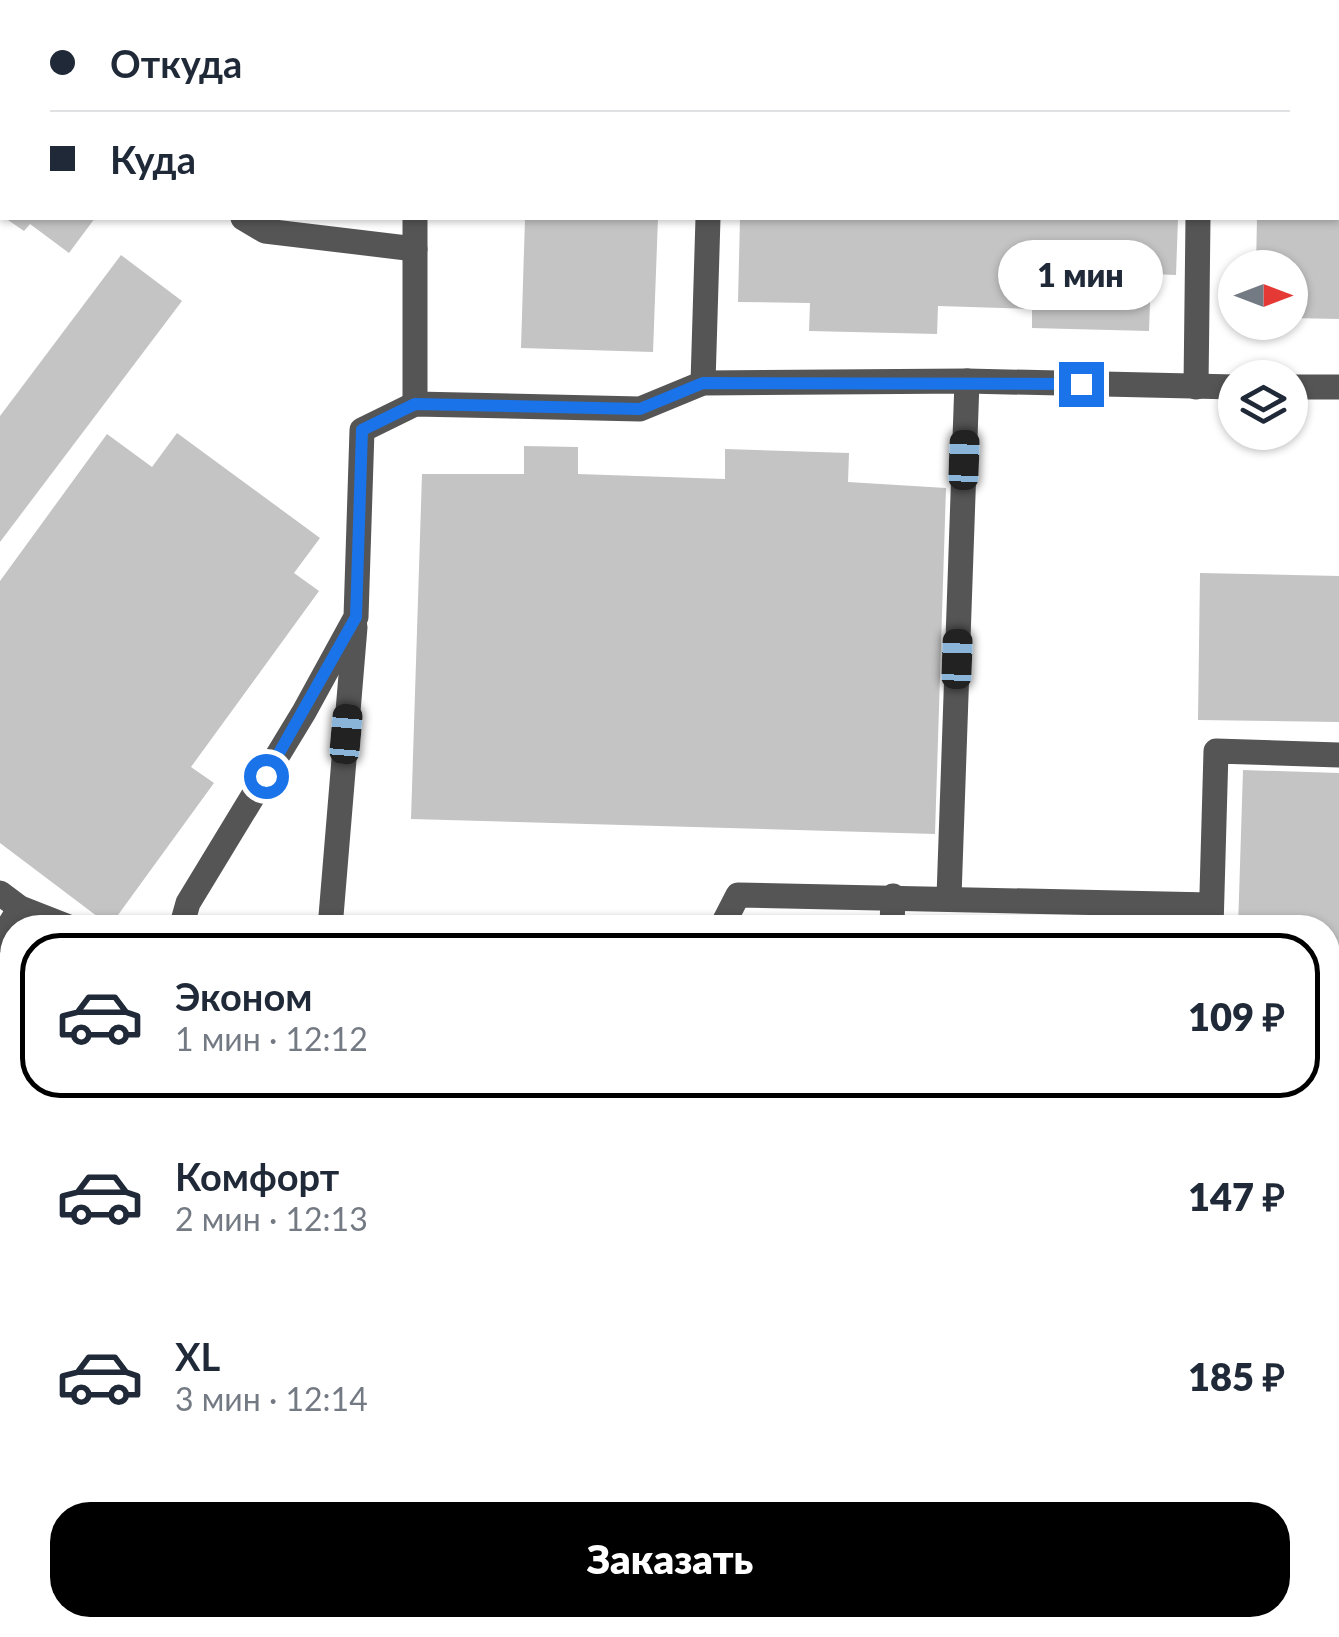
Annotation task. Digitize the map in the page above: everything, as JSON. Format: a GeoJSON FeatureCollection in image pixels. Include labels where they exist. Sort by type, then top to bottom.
{"type":"FeatureCollection","features":[{"type":"Feature","properties":{"kind":"lane"},"geometry":{"type":"LineString","coordinates":[[246,220],[265,231],[415,249]]}},
{"type":"Feature","properties":{"kind":"lane"},"geometry":{"type":"LineString","coordinates":[[414,220],[415,404]]}},
{"type":"Feature","properties":{"kind":"lane"},"geometry":{"type":"LineString","coordinates":[[703,383],[708,220]]}},
{"type":"Feature","properties":{"kind":"lane"},"geometry":{"type":"LineString","coordinates":[[1196,386],[1198,220]]}},
{"type":"Feature","properties":{"kind":"lane"},"geometry":{"type":"LineString","coordinates":[[949,897],[967,381]]}},
{"type":"Feature","properties":{"kind":"lane"},"geometry":{"type":"LineString","coordinates":[[331,915],[356,617],[362,430],[415,404],[640,409],[703,383],[967,381],[1218,387]]}},
{"type":"Feature","properties":{"kind":"lane"},"geometry":{"type":"LineString","coordinates":[[1308,387],[1339,387]]}},
{"type":"Feature","properties":{"kind":"lane"},"geometry":{"type":"LineString","coordinates":[[185,915],[356,617]]}},
{"type":"Feature","properties":{"kind":"lane"},"geometry":{"type":"LineString","coordinates":[[1211,915],[1216,752],[1339,755]]}},
{"type":"Feature","properties":{"kind":"lane"},"geometry":{"type":"LineString","coordinates":[[728,915],[738,894],[949,897],[1197,915]]}},
{"type":"Feature","properties":{"kind":"lane"},"geometry":{"type":"LineString","coordinates":[[892,915],[893,896]]}},
{"type":"Feature","properties":{"kind":"lane"},"geometry":{"type":"LineString","coordinates":[[10,901],[42,915]]}},
{"type":"Feature","properties":{"kind":"building"},"geometry":{"type":"Polygon","coordinates":[[[8,220],[94,220],[69,253],[30,224],[24,231],[8,220]]]}},
{"type":"Feature","properties":{"kind":"building"},"geometry":{"type":"Polygon","coordinates":[[[525,220],[658,220],[653,352],[521,348],[525,220]]]}},
{"type":"Feature","properties":{"kind":"building"},"geometry":{"type":"Polygon","coordinates":[[[740,220],[1178,220],[1176,275],[1151,274],[1149,331],[1032,328],[1032,309],[938,306],[937,334],[809,331],[810,303],[738,302],[740,220]]]}},
{"type":"Feature","properties":{"kind":"building"},"geometry":{"type":"Polygon","coordinates":[[[1257,220],[1339,220],[1339,319],[1308,318],[1308,250],[1256,250],[1257,220]]]}},
{"type":"Feature","properties":{"kind":"building"},"geometry":{"type":"Polygon","coordinates":[[[121,255],[182,301],[0,542],[0,416],[121,255]]]}},
{"type":"Feature","properties":{"kind":"building"},"geometry":{"type":"Polygon","coordinates":[[[177,433],[320,538],[294,573],[319,591],[191,767],[214,783],[118,915],[95,915],[0,843],[0,581],[107,434],[152,467],[177,433]]]}},
{"type":"Feature","properties":{"kind":"building"},"geometry":{"type":"Polygon","coordinates":[[[524,446],[578,447],[578,474],[725,479],[725,449],[849,453],[848,482],[946,488],[935,834],[411,819],[422,474],[524,474],[524,446]]]}},
{"type":"Feature","properties":{"kind":"building"},"geometry":{"type":"Polygon","coordinates":[[[1200,573],[1339,576],[1339,722],[1198,720],[1200,573]]]}},
{"type":"Feature","properties":{"kind":"building"},"geometry":{"type":"Polygon","coordinates":[[[1243,770],[1339,773],[1339,915],[1238,915],[1243,770]]]}},
{"type":"Feature","properties":{"kind":"route"},"geometry":{"type":"LineString","coordinates":[[266,776],[356,617],[362,430],[415,404],[640,409],[703,383],[1081,384]]}}]}
